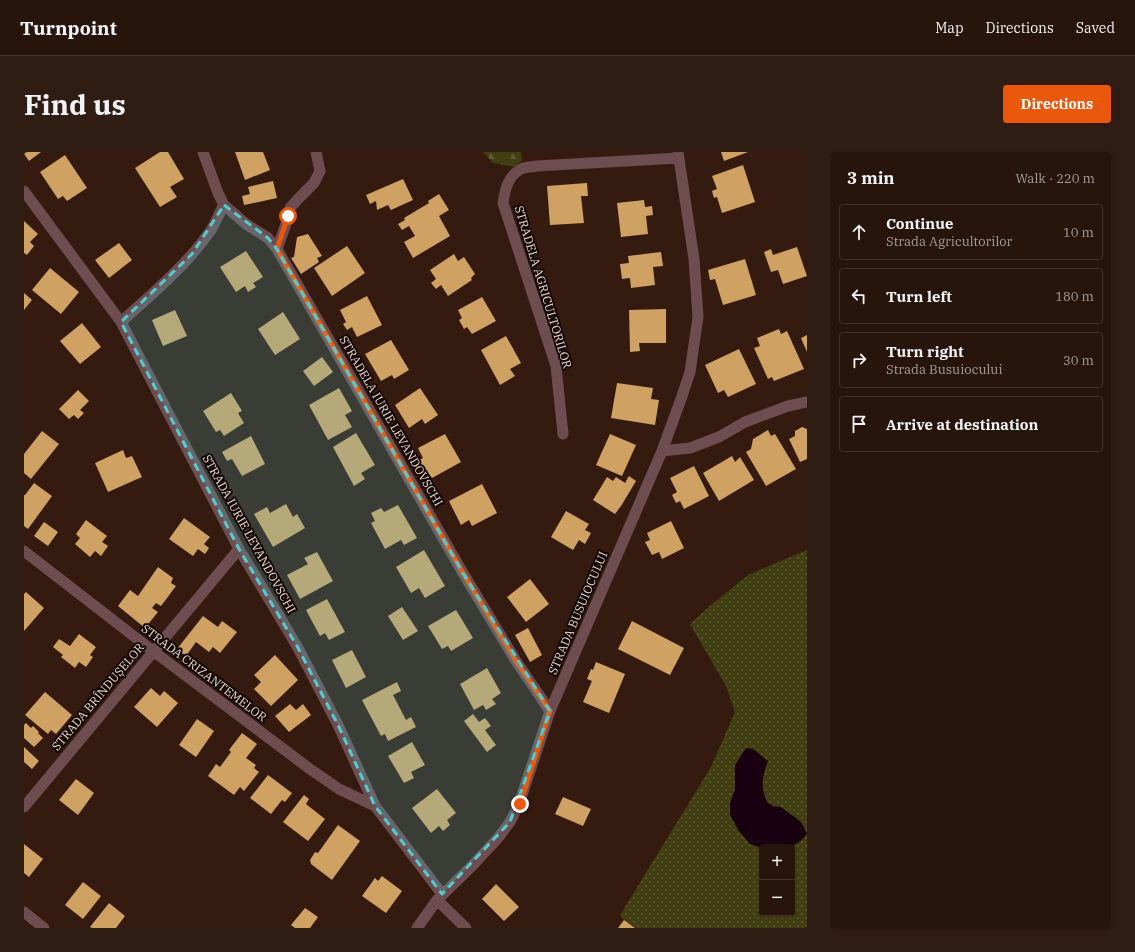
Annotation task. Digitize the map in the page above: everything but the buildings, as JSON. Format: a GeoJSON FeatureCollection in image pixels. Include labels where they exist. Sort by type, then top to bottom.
{"type":"FeatureCollection","features":[{"type":"Feature","properties":{"kind":"street","name":"STRADELA IURIE LEVANDOVSCHI"},"geometry":{"type":"LineString","coordinates":[[203,152],[224,205],[246,224],[268,238],[277,249],[463,573],[516,661],[550,711]]}},
{"type":"Feature","properties":{"kind":"street"},"geometry":{"type":"LineString","coordinates":[[277,249],[290,208],[314,183],[320,171],[316,152]]}},
{"type":"Feature","properties":{"kind":"street","name":"STRADELA AGRICULTORILOR"},"geometry":{"type":"LineString","coordinates":[[563,434],[556,366],[503,203],[504,192],[507,184],[512,176],[521,169],[537,166],[679,155]]}},
{"type":"Feature","properties":{"kind":"street","name":"STRADA BUSUIOCULUI"},"geometry":{"type":"LineString","coordinates":[[417,928],[440,897],[498,838],[510,822],[520,804],[550,711],[662,451],[690,372],[698,317],[694,259],[679,155]]}},
{"type":"Feature","properties":{"kind":"street","name":"STRADA IURIE LEVANDOVSCHI"},"geometry":{"type":"LineString","coordinates":[[24,191],[121,322],[239,549],[297,646],[339,727],[375,806],[440,897],[466,928]]}},
{"type":"Feature","properties":{"kind":"street"},"geometry":{"type":"LineString","coordinates":[[121,322],[192,254],[211,229],[224,205]]}},
{"type":"Feature","properties":{"kind":"street"},"geometry":{"type":"LineString","coordinates":[[662,451],[690,448],[719,437],[745,422],[788,406],[807,402]]}},
{"type":"Feature","properties":{"kind":"street","name":"STRADA BRÎNDUȘELOR"},"geometry":{"type":"LineString","coordinates":[[24,806],[239,549]]}},
{"type":"Feature","properties":{"kind":"street","name":"STRADA CRIZANTEMELOR"},"geometry":{"type":"LineString","coordinates":[[24,551],[153,651],[339,789],[375,806]]}},
{"type":"Feature","properties":{"kind":"street"},"geometry":{"type":"LineString","coordinates":[[24,912],[44,928]]}},
{"type":"Feature","properties":{"kind":"highlighted area"},"geometry":{"type":"Polygon","coordinates":[[[224,205],[268,238],[277,249],[463,573],[550,711],[510,822],[442,894],[375,806],[339,727],[297,646],[239,549],[121,322],[192,254],[224,205]]]}},
{"type":"Feature","properties":{"kind":"green space"},"geometry":{"type":"Polygon","coordinates":[[[483,152],[521,152],[522,161],[514,167],[493,163],[483,152]]]}},
{"type":"Feature","properties":{"kind":"green space"},"geometry":{"type":"Polygon","coordinates":[[[807,550],[807,928],[637,928],[624,920],[620,915],[711,767],[735,712],[726,686],[690,624],[748,575],[807,550]]]}},
{"type":"Feature","properties":{"kind":"shaded area"},"geometry":{"type":"Polygon","coordinates":[[[746,748],[753,749],[768,761],[764,772],[763,782],[763,791],[767,802],[773,806],[781,807],[801,822],[807,833],[799,842],[795,844],[759,844],[759,847],[750,844],[739,831],[730,815],[730,803],[735,789],[735,765],[746,748]]]}},
{"type":"Feature","properties":{"kind":"route"},"geometry":{"type":"LineString","coordinates":[[288,216],[277,249],[463,573],[516,661],[550,711],[520,804]]}}]}
